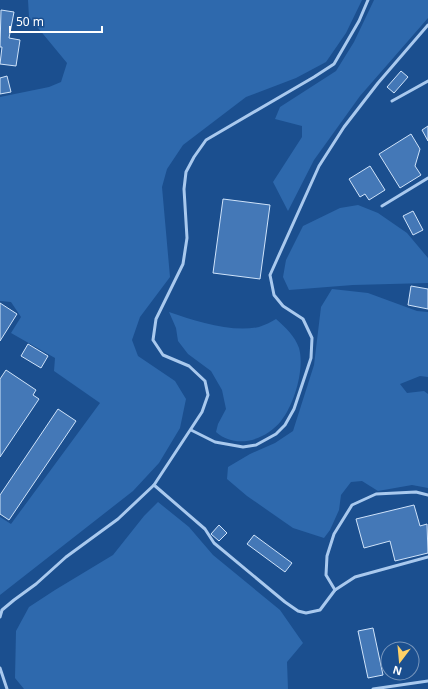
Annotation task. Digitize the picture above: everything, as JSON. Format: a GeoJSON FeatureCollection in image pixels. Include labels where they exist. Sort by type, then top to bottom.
{"type":"FeatureCollection","features":[{"type":"Feature","properties":{"kind":"lane"},"geometry":{"type":"LineString","coordinates":[[0,617],[2,610],[66,557],[118,519],[154,485],[202,412],[208,395],[205,381],[189,366],[163,354],[153,340],[156,319],[183,264],[187,238],[184,189],[186,172],[206,140],[308,81],[334,64],[359,21],[368,0]]}},
{"type":"Feature","properties":{"kind":"lane"},"geometry":{"type":"LineString","coordinates":[[190,430],[215,442],[243,447],[256,445],[276,434],[285,425],[294,409],[311,358],[312,338],[303,319],[283,306],[274,295],[270,275],[319,166],[344,127],[378,83],[428,25]]}},
{"type":"Feature","properties":{"kind":"lane"},"geometry":{"type":"LineString","coordinates":[[392,100],[428,81]]}},
{"type":"Feature","properties":{"kind":"lane"},"geometry":{"type":"LineString","coordinates":[[382,206],[428,178]]}},
{"type":"Feature","properties":{"kind":"lane"},"geometry":{"type":"LineString","coordinates":[[154,485],[206,529],[214,544],[298,611],[306,613],[320,610],[335,590],[355,577],[428,558]]}},
{"type":"Feature","properties":{"kind":"lane"},"geometry":{"type":"LineString","coordinates":[[335,590],[326,574],[327,556],[334,534],[352,505],[376,494],[416,492],[428,495]]}},
{"type":"Feature","properties":{"kind":"lane"},"geometry":{"type":"LineString","coordinates":[[0,668],[7,689]]}},
{"type":"Feature","properties":{"kind":"lane"},"geometry":{"type":"LineString","coordinates":[[373,689],[428,681]]}},
{"type":"Feature","properties":{"kind":"shaded area"},"geometry":{"type":"Polygon","coordinates":[[[28,0],[362,0],[346,33],[326,62],[296,78],[246,97],[183,145],[167,169],[162,187],[170,277],[140,317],[132,340],[138,356],[175,381],[186,399],[180,428],[159,463],[133,491],[0,595],[0,517],[11,524],[100,403],[54,371],[55,358],[11,333],[21,317],[11,302],[0,301],[0,97],[49,87],[61,82],[67,63],[29,17],[28,0]]]}},
{"type":"Feature","properties":{"kind":"shaded area"},"geometry":{"type":"Polygon","coordinates":[[[374,0],[428,0],[428,18],[360,96],[314,160],[288,211],[273,182],[302,137],[302,126],[275,119],[280,107],[336,71],[354,42],[374,0]]]}},
{"type":"Feature","properties":{"kind":"shaded area"},"geometry":{"type":"Polygon","coordinates":[[[358,205],[378,213],[407,233],[428,258],[428,283],[353,285],[289,290],[283,277],[286,260],[303,226],[340,208],[358,205]]]}},
{"type":"Feature","properties":{"kind":"shaded area"},"geometry":{"type":"Polygon","coordinates":[[[332,289],[368,293],[417,311],[428,312],[428,377],[420,376],[400,384],[407,393],[424,391],[428,394],[428,488],[412,485],[378,491],[362,481],[351,482],[341,495],[339,510],[330,530],[324,538],[293,528],[247,496],[227,479],[228,467],[250,454],[275,443],[293,431],[314,365],[321,307],[332,289]]]}},
{"type":"Feature","properties":{"kind":"shaded area"},"geometry":{"type":"Polygon","coordinates":[[[169,312],[214,325],[237,328],[259,327],[276,319],[289,332],[299,348],[301,366],[297,386],[286,414],[267,434],[258,438],[241,441],[232,440],[216,432],[218,424],[226,409],[222,390],[211,371],[188,354],[178,341],[176,328],[169,312]]]}},
{"type":"Feature","properties":{"kind":"shaded area"},"geometry":{"type":"Polygon","coordinates":[[[158,502],[189,527],[213,555],[280,610],[303,643],[287,662],[288,689],[24,689],[15,678],[16,631],[29,607],[113,555],[144,516],[158,502]]]}},
{"type":"Feature","properties":{"kind":"building"},"geometry":{"type":"Polygon","coordinates":[[[1,10],[14,12],[9,38],[20,40],[16,66],[0,64],[2,47],[0,47],[1,10]]]}},
{"type":"Feature","properties":{"kind":"building"},"geometry":{"type":"Polygon","coordinates":[[[401,71],[408,77],[394,93],[387,87],[401,71]]]}},
{"type":"Feature","properties":{"kind":"building"},"geometry":{"type":"Polygon","coordinates":[[[7,76],[11,92],[0,94],[0,78],[7,76]]]}},
{"type":"Feature","properties":{"kind":"building"},"geometry":{"type":"Polygon","coordinates":[[[428,126],[428,141],[422,130],[428,126]]]}},
{"type":"Feature","properties":{"kind":"building"},"geometry":{"type":"Polygon","coordinates":[[[411,134],[420,149],[415,166],[421,175],[400,188],[379,154],[411,134]]]}},
{"type":"Feature","properties":{"kind":"building"},"geometry":{"type":"Polygon","coordinates":[[[370,166],[385,190],[369,200],[365,194],[360,197],[349,179],[370,166]]]}},
{"type":"Feature","properties":{"kind":"building"},"geometry":{"type":"Polygon","coordinates":[[[223,199],[270,205],[260,279],[213,273],[223,199]]]}},
{"type":"Feature","properties":{"kind":"building"},"geometry":{"type":"Polygon","coordinates":[[[413,211],[423,230],[413,235],[403,216],[413,211]]]}},
{"type":"Feature","properties":{"kind":"building"},"geometry":{"type":"Polygon","coordinates":[[[411,286],[428,289],[428,309],[408,305],[411,286]]]}},
{"type":"Feature","properties":{"kind":"building"},"geometry":{"type":"Polygon","coordinates":[[[0,303],[17,314],[0,341],[0,303]]]}},
{"type":"Feature","properties":{"kind":"building"},"geometry":{"type":"Polygon","coordinates":[[[28,344],[48,356],[41,368],[21,356],[28,344]]]}},
{"type":"Feature","properties":{"kind":"building"},"geometry":{"type":"Polygon","coordinates":[[[6,370],[36,390],[33,395],[39,399],[0,457],[0,379],[6,370]]]}},
{"type":"Feature","properties":{"kind":"building"},"geometry":{"type":"Polygon","coordinates":[[[58,409],[76,421],[9,520],[0,514],[0,495],[58,409]]]}},
{"type":"Feature","properties":{"kind":"building"},"geometry":{"type":"Polygon","coordinates":[[[414,505],[420,526],[427,524],[428,553],[395,561],[390,541],[364,548],[356,519],[414,505]]]}},
{"type":"Feature","properties":{"kind":"building"},"geometry":{"type":"Polygon","coordinates":[[[219,525],[227,533],[219,541],[211,534],[219,525]]]}},
{"type":"Feature","properties":{"kind":"building"},"geometry":{"type":"Polygon","coordinates":[[[254,535],[292,563],[285,572],[247,544],[254,535]]]}},
{"type":"Feature","properties":{"kind":"building"},"geometry":{"type":"Polygon","coordinates":[[[373,628],[380,661],[380,676],[368,678],[358,631],[373,628]]]}}]}
